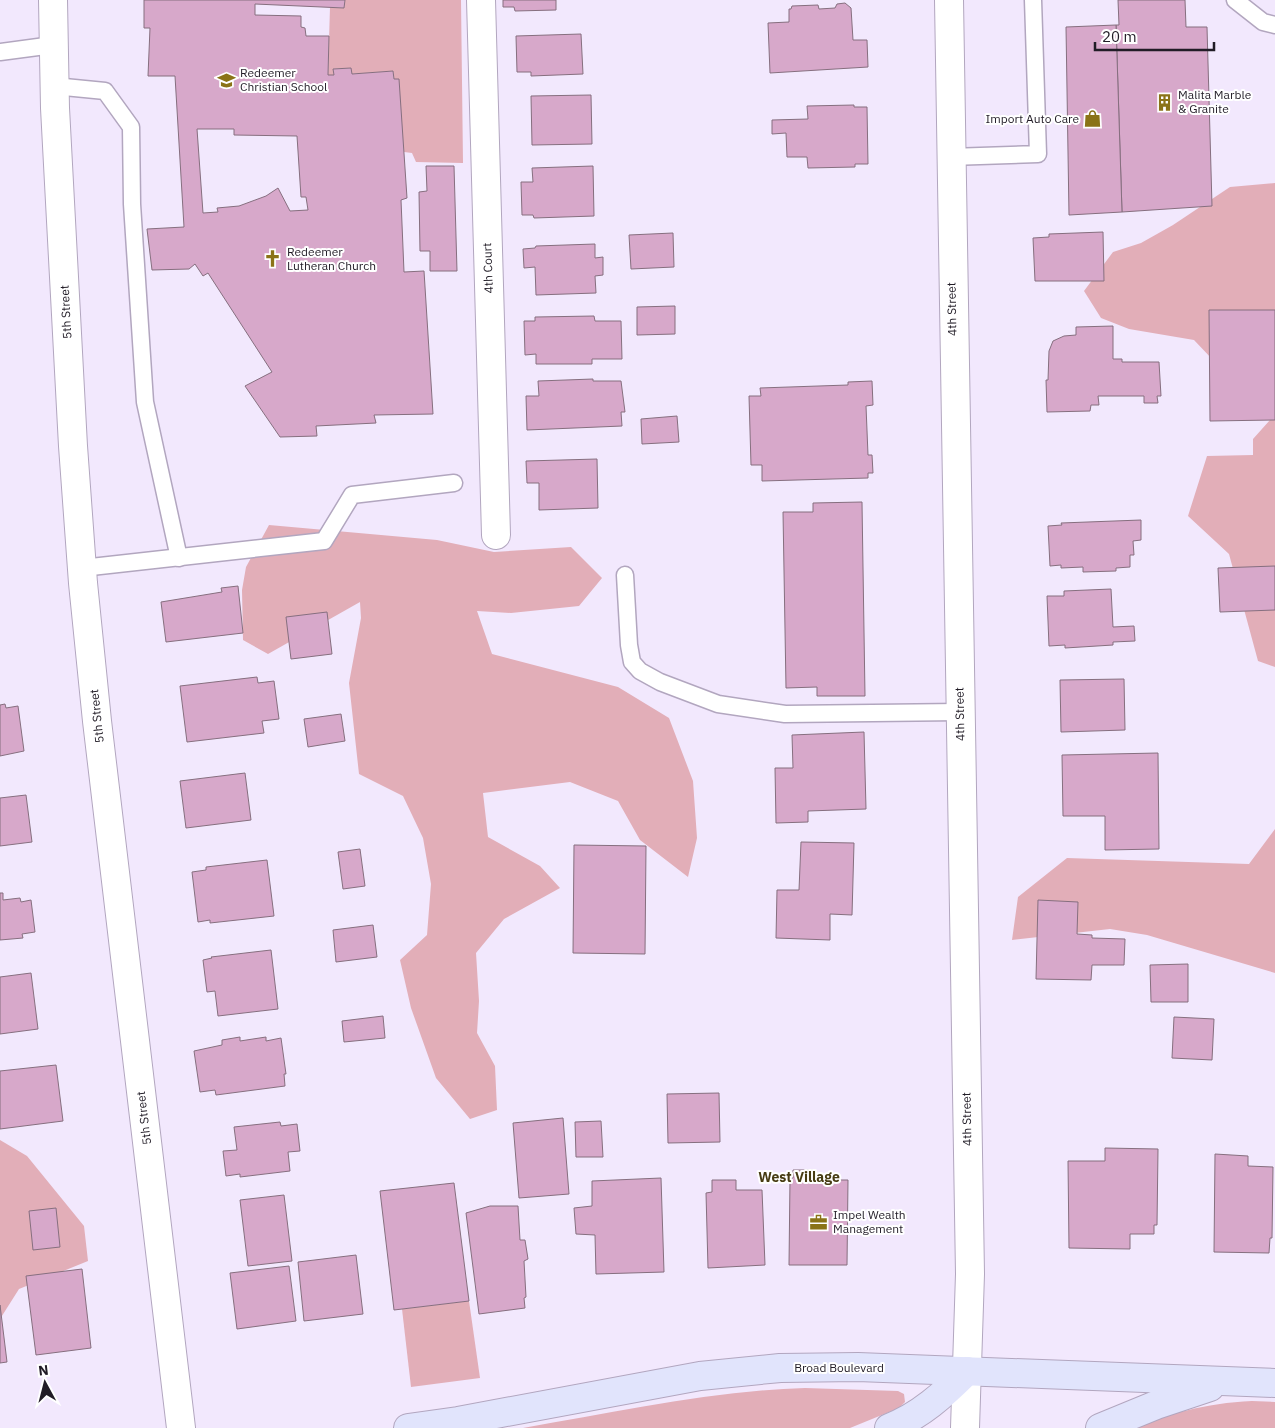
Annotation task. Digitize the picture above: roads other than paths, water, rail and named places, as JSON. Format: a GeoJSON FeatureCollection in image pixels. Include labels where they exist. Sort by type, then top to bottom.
{"type":"FeatureCollection","features":[{"type":"Feature","properties":{"kind":"main road","name":"Broad Boulevard"},"geometry":{"type":"LineString","coordinates":[[408,1428],[458,1421],[700,1376],[780,1368],[858,1367],[1275,1383]]}},
{"type":"Feature","properties":{"kind":"main road"},"geometry":{"type":"LineString","coordinates":[[889,1428],[938,1399],[967,1372]]}},
{"type":"Feature","properties":{"kind":"main road"},"geometry":{"type":"LineString","coordinates":[[1100,1428],[1156,1405],[1228,1381]]}},
{"type":"Feature","properties":{"kind":"street","name":"5th Street"},"geometry":{"type":"LineString","coordinates":[[53,0],[54,86],[72,436],[82,568],[97,721],[181,1428]]}},
{"type":"Feature","properties":{"kind":"street","name":"4th Court"},"geometry":{"type":"LineString","coordinates":[[481,0],[496,535]]}},
{"type":"Feature","properties":{"kind":"street","name":"4th Street"},"geometry":{"type":"LineString","coordinates":[[948,0],[970,1274],[965,1428]]}},
{"type":"Feature","properties":{"kind":"lane"},"geometry":{"type":"LineString","coordinates":[[950,157],[1038,154],[1033,0]]}},
{"type":"Feature","properties":{"kind":"lane"},"geometry":{"type":"LineString","coordinates":[[1236,0],[1263,22],[1275,25]]}},
{"type":"Feature","properties":{"kind":"lane"},"geometry":{"type":"LineString","coordinates":[[0,52],[53,45]]}},
{"type":"Feature","properties":{"kind":"lane"},"geometry":{"type":"LineString","coordinates":[[54,86],[105,92],[131,128],[132,204],[145,402],[178,558]]}},
{"type":"Feature","properties":{"kind":"lane"},"geometry":{"type":"LineString","coordinates":[[82,568],[324,541],[352,494],[454,483]]}},
{"type":"Feature","properties":{"kind":"lane"},"geometry":{"type":"LineString","coordinates":[[625,575],[629,645],[632,662],[640,671],[660,682],[718,704],[785,714],[960,712]]}},
{"type":"Feature","properties":{"kind":"place","name":"Redeemer Christian School"},"geometry":{"type":"Point","coordinates":[226,80]}},
{"type":"Feature","properties":{"kind":"place","name":"Malita Marble & Granite"},"geometry":{"type":"Point","coordinates":[1164,102]}},
{"type":"Feature","properties":{"kind":"place","name":"Import Auto Care"},"geometry":{"type":"Point","coordinates":[1093,119]}},
{"type":"Feature","properties":{"kind":"place","name":"Redeemer Lutheran Church"},"geometry":{"type":"Point","coordinates":[273,259]}},
{"type":"Feature","properties":{"kind":"place","name":"Impel Wealth Management"},"geometry":{"type":"Point","coordinates":[819,1222]}},
{"type":"Feature","properties":{"kind":"district","name":"West Village"},"geometry":{"type":"Point","coordinates":[799,1177]}}]}
